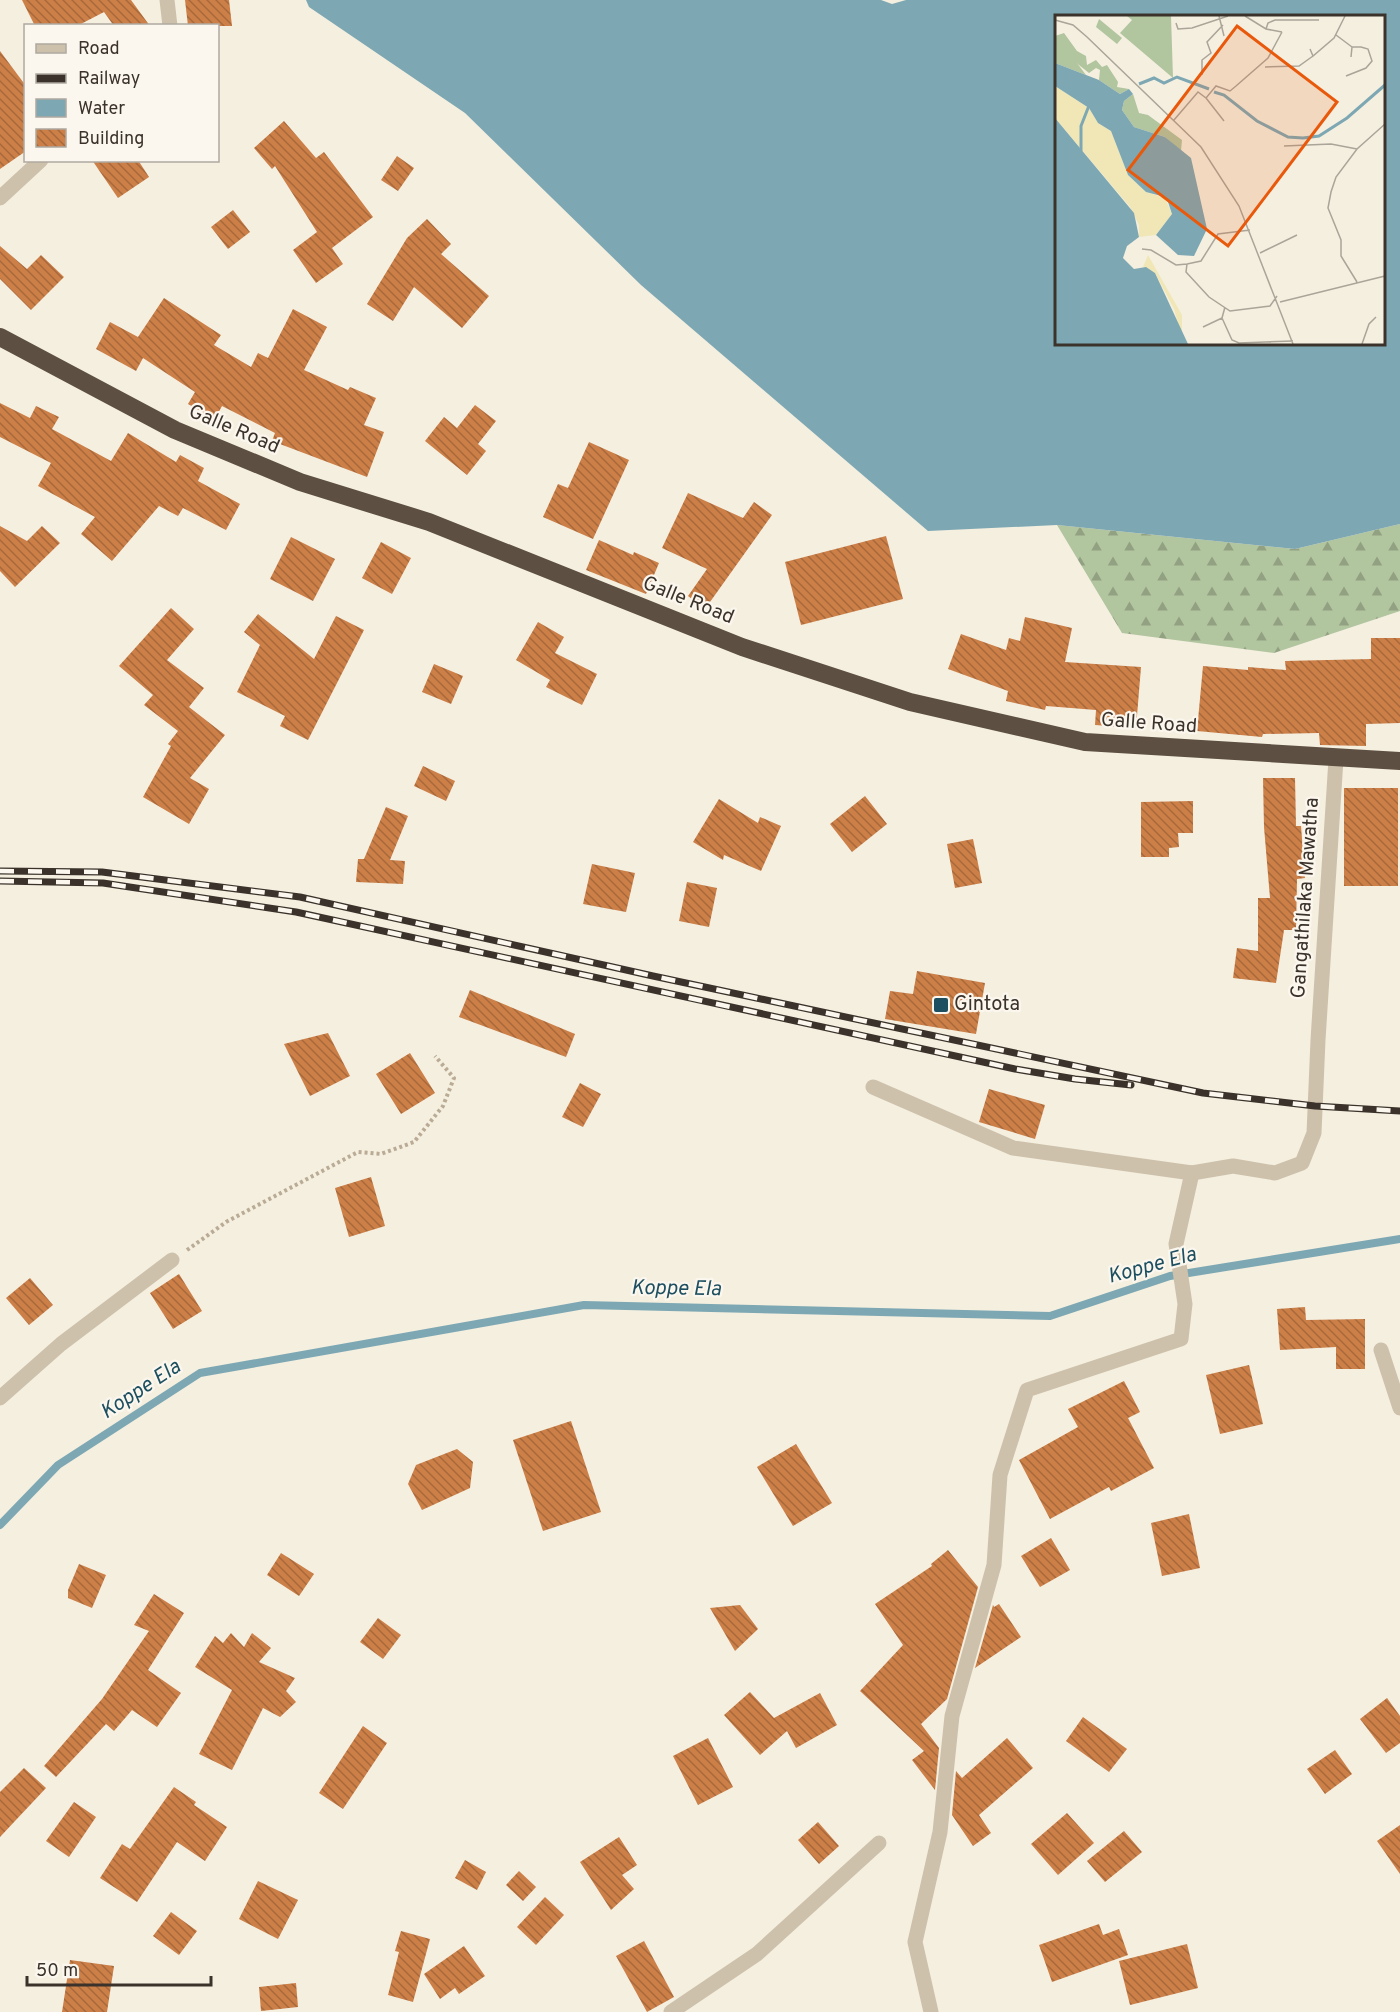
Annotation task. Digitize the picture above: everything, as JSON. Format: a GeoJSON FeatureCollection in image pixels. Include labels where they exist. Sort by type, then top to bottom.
{"type":"FeatureCollection","features":[{"type":"Feature","properties":{"kind":"highway","name":"Galle Road"},"geometry":{"type":"LineString","coordinates":[[0,337],[175,430],[300,482],[429,522],[742,647],[910,702],[1085,742],[1336,759],[1400,761]]}},
{"type":"Feature","properties":{"kind":"street"},"geometry":{"type":"LineString","coordinates":[[167,0],[170,24]]}},
{"type":"Feature","properties":{"kind":"street"},"geometry":{"type":"LineString","coordinates":[[0,198],[39,162]]}},
{"type":"Feature","properties":{"kind":"street","name":"Gangathilaka Mawatha"},"geometry":{"type":"LineString","coordinates":[[873,1087],[1013,1148],[1192,1173],[1233,1166],[1275,1173],[1302,1163],[1314,1133],[1336,759]]}},
{"type":"Feature","properties":{"kind":"street"},"geometry":{"type":"LineString","coordinates":[[931,2012],[915,1942],[939,1832],[952,1716],[994,1565],[1000,1475],[1027,1390],[1181,1339],[1185,1304],[1176,1244],[1192,1173]]}},
{"type":"Feature","properties":{"kind":"street"},"geometry":{"type":"LineString","coordinates":[[0,1398],[61,1344],[172,1260]]}},
{"type":"Feature","properties":{"kind":"street"},"geometry":{"type":"LineString","coordinates":[[1381,1350],[1400,1408]]}},
{"type":"Feature","properties":{"kind":"street"},"geometry":{"type":"LineString","coordinates":[[671,2012],[757,1954],[879,1844]]}},
{"type":"Feature","properties":{"kind":"path"},"geometry":{"type":"LineString","coordinates":[[172,1260],[226,1222],[358,1152],[381,1154],[414,1142],[443,1106],[453,1078],[435,1056]]}},
{"type":"Feature","properties":{"kind":"green space"},"geometry":{"type":"Polygon","coordinates":[[[1400,524],[1400,611],[1274,653],[1122,633],[1057,525],[1295,549],[1400,524]]]}},
{"type":"Feature","properties":{"kind":"water"},"geometry":{"type":"Polygon","coordinates":[[[306,0],[881,0],[892,4],[906,0],[1400,0],[1400,524],[1295,549],[1057,525],[928,531],[641,285],[465,113],[309,7],[306,0]]]}},
{"type":"Feature","properties":{"kind":"building"},"geometry":{"type":"Polygon","coordinates":[[[22,0],[131,0],[149,24],[113,24],[104,12],[81,24],[34,24],[22,0]]]}},
{"type":"Feature","properties":{"kind":"building"},"geometry":{"type":"Polygon","coordinates":[[[185,0],[229,0],[232,26],[188,24],[185,0]]]}},
{"type":"Feature","properties":{"kind":"building"},"geometry":{"type":"Polygon","coordinates":[[[0,51],[24,83],[24,152],[0,169],[0,51]]]}},
{"type":"Feature","properties":{"kind":"building"},"geometry":{"type":"Polygon","coordinates":[[[284,121],[316,158],[324,152],[373,217],[332,248],[343,264],[316,283],[293,250],[317,232],[275,166],[272,169],[254,148],[284,121]]]}},
{"type":"Feature","properties":{"kind":"building"},"geometry":{"type":"Polygon","coordinates":[[[397,156],[414,168],[398,191],[381,180],[397,156]]]}},
{"type":"Feature","properties":{"kind":"building"},"geometry":{"type":"Polygon","coordinates":[[[93,162],[139,162],[149,177],[118,198],[93,162]]]}},
{"type":"Feature","properties":{"kind":"building"},"geometry":{"type":"Polygon","coordinates":[[[233,210],[250,232],[228,249],[211,227],[233,210]]]}},
{"type":"Feature","properties":{"kind":"building"},"geometry":{"type":"Polygon","coordinates":[[[427,219],[451,244],[441,254],[489,296],[462,328],[414,287],[393,321],[367,304],[407,238],[427,219]]]}},
{"type":"Feature","properties":{"kind":"building"},"geometry":{"type":"Polygon","coordinates":[[[0,246],[27,269],[41,255],[64,277],[31,310],[0,279],[0,246]]]}},
{"type":"Feature","properties":{"kind":"building"},"geometry":{"type":"Polygon","coordinates":[[[164,298],[221,335],[214,345],[251,367],[258,353],[268,358],[293,309],[327,327],[304,370],[348,390],[350,387],[376,398],[364,425],[384,432],[367,477],[272,441],[275,433],[222,406],[215,419],[188,404],[195,392],[143,358],[136,371],[96,349],[110,322],[138,337],[164,298]]]}},
{"type":"Feature","properties":{"kind":"building"},"geometry":{"type":"Polygon","coordinates":[[[0,403],[30,418],[36,406],[59,417],[52,429],[111,461],[128,433],[176,462],[180,455],[204,468],[198,481],[240,504],[226,530],[183,508],[178,516],[159,506],[112,561],[81,534],[95,517],[38,486],[51,463],[0,437],[0,403]]]}},
{"type":"Feature","properties":{"kind":"building"},"geometry":{"type":"Polygon","coordinates":[[[475,405],[496,421],[478,444],[486,451],[467,475],[425,441],[444,417],[457,428],[475,405]]]}},
{"type":"Feature","properties":{"kind":"building"},"geometry":{"type":"Polygon","coordinates":[[[589,442],[629,460],[593,539],[543,517],[558,484],[568,488],[589,442]]]}},
{"type":"Feature","properties":{"kind":"building"},"geometry":{"type":"Polygon","coordinates":[[[688,493],[743,518],[754,502],[772,515],[705,609],[688,596],[707,569],[662,548],[688,493]]]}},
{"type":"Feature","properties":{"kind":"building"},"geometry":{"type":"Polygon","coordinates":[[[0,526],[27,541],[42,526],[60,543],[15,587],[0,571],[0,526]]]}},
{"type":"Feature","properties":{"kind":"building"},"geometry":{"type":"Polygon","coordinates":[[[886,536],[903,599],[801,625],[785,562],[886,536]]]}},
{"type":"Feature","properties":{"kind":"building"},"geometry":{"type":"Polygon","coordinates":[[[291,537],[335,559],[313,601],[270,579],[291,537]]]}},
{"type":"Feature","properties":{"kind":"building"},"geometry":{"type":"Polygon","coordinates":[[[599,540],[633,555],[634,552],[659,563],[646,594],[586,570],[599,540]]]}},
{"type":"Feature","properties":{"kind":"building"},"geometry":{"type":"Polygon","coordinates":[[[381,542],[411,558],[392,594],[362,578],[381,542]]]}},
{"type":"Feature","properties":{"kind":"building"},"geometry":{"type":"Polygon","coordinates":[[[171,608],[194,629],[167,660],[204,688],[189,707],[225,735],[190,778],[209,789],[189,824],[143,797],[171,746],[168,744],[178,731],[144,705],[153,695],[119,666],[171,608]]]}},
{"type":"Feature","properties":{"kind":"building"},"geometry":{"type":"Polygon","coordinates":[[[258,614],[314,659],[336,616],[364,630],[308,740],[280,726],[285,716],[237,692],[260,645],[244,632],[258,614]]]}},
{"type":"Feature","properties":{"kind":"building"},"geometry":{"type":"Polygon","coordinates":[[[1025,617],[1072,628],[1065,662],[1141,667],[1136,728],[1095,725],[1096,710],[1046,706],[1045,710],[1006,701],[1008,691],[948,669],[961,634],[1006,650],[1009,638],[1020,641],[1025,617]]]}},
{"type":"Feature","properties":{"kind":"building"},"geometry":{"type":"Polygon","coordinates":[[[538,622],[564,637],[555,653],[597,674],[582,705],[546,687],[550,680],[516,660],[538,622]]]}},
{"type":"Feature","properties":{"kind":"building"},"geometry":{"type":"Polygon","coordinates":[[[1371,638],[1400,638],[1400,723],[1366,724],[1366,746],[1320,745],[1319,733],[1263,734],[1262,737],[1197,731],[1203,666],[1248,670],[1248,667],[1286,670],[1285,661],[1371,659],[1371,638]]]}},
{"type":"Feature","properties":{"kind":"building"},"geometry":{"type":"Polygon","coordinates":[[[434,664],[463,676],[451,704],[422,692],[434,664]]]}},
{"type":"Feature","properties":{"kind":"building"},"geometry":{"type":"Polygon","coordinates":[[[423,766],[455,781],[446,801],[414,786],[423,766]]]}},
{"type":"Feature","properties":{"kind":"building"},"geometry":{"type":"Polygon","coordinates":[[[1263,778],[1295,778],[1296,826],[1301,826],[1305,878],[1297,879],[1296,930],[1284,930],[1276,983],[1233,978],[1237,948],[1258,951],[1258,898],[1270,898],[1264,827],[1263,778]]]}},
{"type":"Feature","properties":{"kind":"building"},"geometry":{"type":"Polygon","coordinates":[[[1344,788],[1398,788],[1398,886],[1344,886],[1344,788]]]}},
{"type":"Feature","properties":{"kind":"building"},"geometry":{"type":"Polygon","coordinates":[[[865,796],[887,824],[852,852],[830,824],[865,796]]]}},
{"type":"Feature","properties":{"kind":"building"},"geometry":{"type":"Polygon","coordinates":[[[719,799],[758,823],[760,817],[781,826],[761,871],[724,855],[723,860],[693,842],[719,799]]]}},
{"type":"Feature","properties":{"kind":"building"},"geometry":{"type":"Polygon","coordinates":[[[1193,801],[1193,833],[1178,833],[1179,847],[1169,848],[1169,857],[1141,857],[1141,802],[1193,801]]]}},
{"type":"Feature","properties":{"kind":"building"},"geometry":{"type":"Polygon","coordinates":[[[386,807],[408,816],[390,860],[405,861],[403,884],[356,882],[358,859],[364,859],[386,807]]]}},
{"type":"Feature","properties":{"kind":"building"},"geometry":{"type":"Polygon","coordinates":[[[973,839],[982,883],[955,888],[947,844],[973,839]]]}},
{"type":"Feature","properties":{"kind":"building"},"geometry":{"type":"Polygon","coordinates":[[[592,864],[635,873],[626,912],[583,904],[592,864]]]}},
{"type":"Feature","properties":{"kind":"building"},"geometry":{"type":"Polygon","coordinates":[[[687,882],[717,888],[709,927],[679,921],[687,882]]]}},
{"type":"Feature","properties":{"kind":"building"},"geometry":{"type":"Polygon","coordinates":[[[917,971],[985,983],[976,1034],[885,1019],[890,991],[913,994],[917,971]]]}},
{"type":"Feature","properties":{"kind":"building"},"geometry":{"type":"Polygon","coordinates":[[[470,990],[575,1034],[566,1057],[459,1017],[470,990]]]}},
{"type":"Feature","properties":{"kind":"building"},"geometry":{"type":"Polygon","coordinates":[[[328,1033],[350,1076],[310,1096],[284,1044],[328,1033]]]}},
{"type":"Feature","properties":{"kind":"building"},"geometry":{"type":"Polygon","coordinates":[[[410,1053],[435,1093],[401,1114],[376,1074],[410,1053]]]}},
{"type":"Feature","properties":{"kind":"building"},"geometry":{"type":"Polygon","coordinates":[[[580,1083],[601,1094],[583,1127],[562,1117],[580,1083]]]}},
{"type":"Feature","properties":{"kind":"building"},"geometry":{"type":"Polygon","coordinates":[[[989,1089],[1045,1105],[1035,1139],[979,1122],[989,1089]]]}},
{"type":"Feature","properties":{"kind":"building"},"geometry":{"type":"Polygon","coordinates":[[[371,1177],[385,1226],[349,1237],[335,1188],[371,1177]]]}},
{"type":"Feature","properties":{"kind":"building"},"geometry":{"type":"Polygon","coordinates":[[[179,1274],[202,1311],[173,1329],[150,1293],[179,1274]]]}},
{"type":"Feature","properties":{"kind":"building"},"geometry":{"type":"Polygon","coordinates":[[[30,1278],[53,1305],[29,1325],[6,1298],[30,1278]]]}},
{"type":"Feature","properties":{"kind":"building"},"geometry":{"type":"Polygon","coordinates":[[[1305,1307],[1306,1320],[1365,1319],[1365,1369],[1336,1369],[1336,1347],[1280,1350],[1277,1309],[1305,1307]]]}},
{"type":"Feature","properties":{"kind":"building"},"geometry":{"type":"Polygon","coordinates":[[[1249,1365],[1263,1424],[1220,1434],[1206,1375],[1249,1365]]]}},
{"type":"Feature","properties":{"kind":"building"},"geometry":{"type":"Polygon","coordinates":[[[1124,1381],[1140,1412],[1128,1418],[1154,1468],[1111,1491],[1109,1487],[1050,1519],[1019,1460],[1078,1427],[1068,1409],[1124,1381]]]}},
{"type":"Feature","properties":{"kind":"building"},"geometry":{"type":"Polygon","coordinates":[[[571,1421],[601,1512],[543,1531],[513,1440],[571,1421]]]}},
{"type":"Feature","properties":{"kind":"building"},"geometry":{"type":"Polygon","coordinates":[[[796,1444],[832,1503],[793,1526],[757,1467],[796,1444]]]}},
{"type":"Feature","properties":{"kind":"building"},"geometry":{"type":"Polygon","coordinates":[[[457,1449],[473,1462],[470,1488],[422,1510],[408,1484],[416,1465],[457,1449]]]}},
{"type":"Feature","properties":{"kind":"building"},"geometry":{"type":"Polygon","coordinates":[[[1189,1514],[1200,1568],[1162,1576],[1151,1523],[1189,1514]]]}},
{"type":"Feature","properties":{"kind":"building"},"geometry":{"type":"Polygon","coordinates":[[[1051,1538],[1070,1570],[1040,1587],[1021,1556],[1051,1538]]]}},
{"type":"Feature","properties":{"kind":"building"},"geometry":{"type":"Polygon","coordinates":[[[948,1550],[978,1587],[947,1699],[921,1724],[939,1748],[935,1790],[912,1760],[924,1751],[860,1691],[903,1645],[875,1604],[932,1566],[931,1564],[948,1550]]]}},
{"type":"Feature","properties":{"kind":"building"},"geometry":{"type":"Polygon","coordinates":[[[281,1553],[314,1574],[299,1596],[267,1575],[281,1553]]]}},
{"type":"Feature","properties":{"kind":"building"},"geometry":{"type":"Polygon","coordinates":[[[79,1564],[106,1575],[92,1608],[68,1598],[68,1590],[79,1564]]]}},
{"type":"Feature","properties":{"kind":"building"},"geometry":{"type":"Polygon","coordinates":[[[154,1594],[184,1613],[148,1670],[181,1693],[157,1727],[132,1710],[114,1731],[106,1724],[56,1777],[44,1766],[102,1699],[149,1631],[134,1625],[154,1594]]]}},
{"type":"Feature","properties":{"kind":"building"},"geometry":{"type":"Polygon","coordinates":[[[999,1604],[1021,1637],[975,1668],[993,1605],[994,1607],[999,1604]]]}},
{"type":"Feature","properties":{"kind":"building"},"geometry":{"type":"Polygon","coordinates":[[[740,1605],[758,1629],[735,1651],[710,1608],[740,1605]]]}},
{"type":"Feature","properties":{"kind":"building"},"geometry":{"type":"Polygon","coordinates":[[[378,1618],[401,1635],[383,1659],[360,1642],[378,1618]]]}},
{"type":"Feature","properties":{"kind":"building"},"geometry":{"type":"Polygon","coordinates":[[[231,1633],[244,1647],[252,1633],[271,1648],[259,1662],[295,1678],[286,1691],[296,1702],[280,1717],[263,1708],[232,1770],[199,1754],[232,1690],[195,1667],[215,1636],[223,1643],[231,1633]]]}},
{"type":"Feature","properties":{"kind":"building"},"geometry":{"type":"Polygon","coordinates":[[[750,1692],[774,1718],[820,1693],[837,1725],[796,1748],[787,1731],[760,1755],[724,1715],[750,1692]]]}},
{"type":"Feature","properties":{"kind":"building"},"geometry":{"type":"Polygon","coordinates":[[[1387,1698],[1400,1716],[1400,1743],[1386,1753],[1360,1719],[1387,1698]]]}},
{"type":"Feature","properties":{"kind":"building"},"geometry":{"type":"Polygon","coordinates":[[[1083,1717],[1127,1749],[1109,1772],[1066,1741],[1083,1717]]]}},
{"type":"Feature","properties":{"kind":"building"},"geometry":{"type":"Polygon","coordinates":[[[363,1726],[387,1743],[343,1809],[319,1793],[363,1726]]]}},
{"type":"Feature","properties":{"kind":"building"},"geometry":{"type":"Polygon","coordinates":[[[708,1738],[733,1787],[698,1805],[673,1756],[708,1738]]]}},
{"type":"Feature","properties":{"kind":"building"},"geometry":{"type":"Polygon","coordinates":[[[1007,1738],[1033,1768],[979,1815],[991,1833],[973,1846],[952,1815],[956,1771],[962,1778],[1007,1738]]]}},
{"type":"Feature","properties":{"kind":"building"},"geometry":{"type":"Polygon","coordinates":[[[1335,1750],[1352,1774],[1325,1794],[1307,1769],[1335,1750]]]}},
{"type":"Feature","properties":{"kind":"building"},"geometry":{"type":"Polygon","coordinates":[[[24,1768],[46,1788],[0,1837],[0,1792],[24,1768]]]}},
{"type":"Feature","properties":{"kind":"building"},"geometry":{"type":"Polygon","coordinates":[[[174,1787],[196,1802],[194,1805],[227,1827],[205,1861],[177,1842],[137,1902],[100,1878],[122,1844],[130,1849],[174,1787]]]}},
{"type":"Feature","properties":{"kind":"building"},"geometry":{"type":"Polygon","coordinates":[[[74,1802],[96,1817],[69,1857],[46,1841],[74,1802]]]}},
{"type":"Feature","properties":{"kind":"building"},"geometry":{"type":"Polygon","coordinates":[[[1067,1813],[1094,1843],[1058,1875],[1031,1844],[1067,1813]]]}},
{"type":"Feature","properties":{"kind":"building"},"geometry":{"type":"Polygon","coordinates":[[[818,1822],[839,1846],[819,1864],[798,1840],[818,1822]]]}},
{"type":"Feature","properties":{"kind":"building"},"geometry":{"type":"Polygon","coordinates":[[[1400,1825],[1400,1874],[1377,1841],[1400,1825]]]}},
{"type":"Feature","properties":{"kind":"building"},"geometry":{"type":"Polygon","coordinates":[[[1124,1831],[1142,1852],[1105,1882],[1087,1861],[1124,1831]]]}},
{"type":"Feature","properties":{"kind":"building"},"geometry":{"type":"Polygon","coordinates":[[[619,1837],[637,1865],[622,1875],[634,1889],[611,1910],[580,1862],[619,1837]]]}},
{"type":"Feature","properties":{"kind":"building"},"geometry":{"type":"Polygon","coordinates":[[[465,1860],[486,1872],[477,1890],[455,1878],[465,1860]]]}},
{"type":"Feature","properties":{"kind":"building"},"geometry":{"type":"Polygon","coordinates":[[[519,1871],[536,1887],[523,1901],[506,1885],[519,1871]]]}},
{"type":"Feature","properties":{"kind":"building"},"geometry":{"type":"Polygon","coordinates":[[[258,1881],[298,1900],[278,1939],[239,1919],[258,1881]]]}},
{"type":"Feature","properties":{"kind":"building"},"geometry":{"type":"Polygon","coordinates":[[[545,1897],[564,1915],[536,1945],[517,1927],[545,1897]]]}},
{"type":"Feature","properties":{"kind":"building"},"geometry":{"type":"Polygon","coordinates":[[[171,1912],[197,1931],[179,1955],[153,1936],[171,1912]]]}},
{"type":"Feature","properties":{"kind":"building"},"geometry":{"type":"Polygon","coordinates":[[[1099,1924],[1103,1935],[1119,1929],[1128,1955],[1052,1982],[1039,1945],[1099,1924]]]}},
{"type":"Feature","properties":{"kind":"building"},"geometry":{"type":"Polygon","coordinates":[[[401,1931],[430,1939],[413,2002],[388,1995],[399,1952],[395,1951],[401,1931]]]}},
{"type":"Feature","properties":{"kind":"building"},"geometry":{"type":"Polygon","coordinates":[[[644,1941],[674,1997],[647,2012],[616,1956],[644,1941]]]}},
{"type":"Feature","properties":{"kind":"building"},"geometry":{"type":"Polygon","coordinates":[[[1187,1944],[1198,1988],[1130,2005],[1119,1961],[1187,1944]]]}},
{"type":"Feature","properties":{"kind":"building"},"geometry":{"type":"Polygon","coordinates":[[[464,1946],[485,1976],[459,1994],[455,1988],[440,1999],[424,1974],[464,1946]]]}},
{"type":"Feature","properties":{"kind":"building"},"geometry":{"type":"Polygon","coordinates":[[[70,1960],[114,1966],[107,2012],[62,2012],[70,1960]]]}},
{"type":"Feature","properties":{"kind":"building"},"geometry":{"type":"Polygon","coordinates":[[[296,1983],[298,2007],[261,2011],[259,1987],[296,1983]]]}},
{"type":"Feature","properties":{"kind":"waterway","name":"Koppe Ela"},"geometry":{"type":"LineString","coordinates":[[0,1525],[58,1465],[200,1373],[584,1305],[1050,1316],[1170,1276],[1400,1239]]}},
{"type":"Feature","properties":{"kind":"railway"},"geometry":{"type":"LineString","coordinates":[[0,871],[102,872],[300,897],[653,976],[1203,1093],[1315,1106],[1400,1111]]}},
{"type":"Feature","properties":{"kind":"railway"},"geometry":{"type":"LineString","coordinates":[[0,881],[103,883],[296,912],[1015,1069],[1131,1085]]}},
{"type":"Feature","properties":{"kind":"place","name":"Gintota"},"geometry":{"type":"Point","coordinates":[941,1005]}}]}
